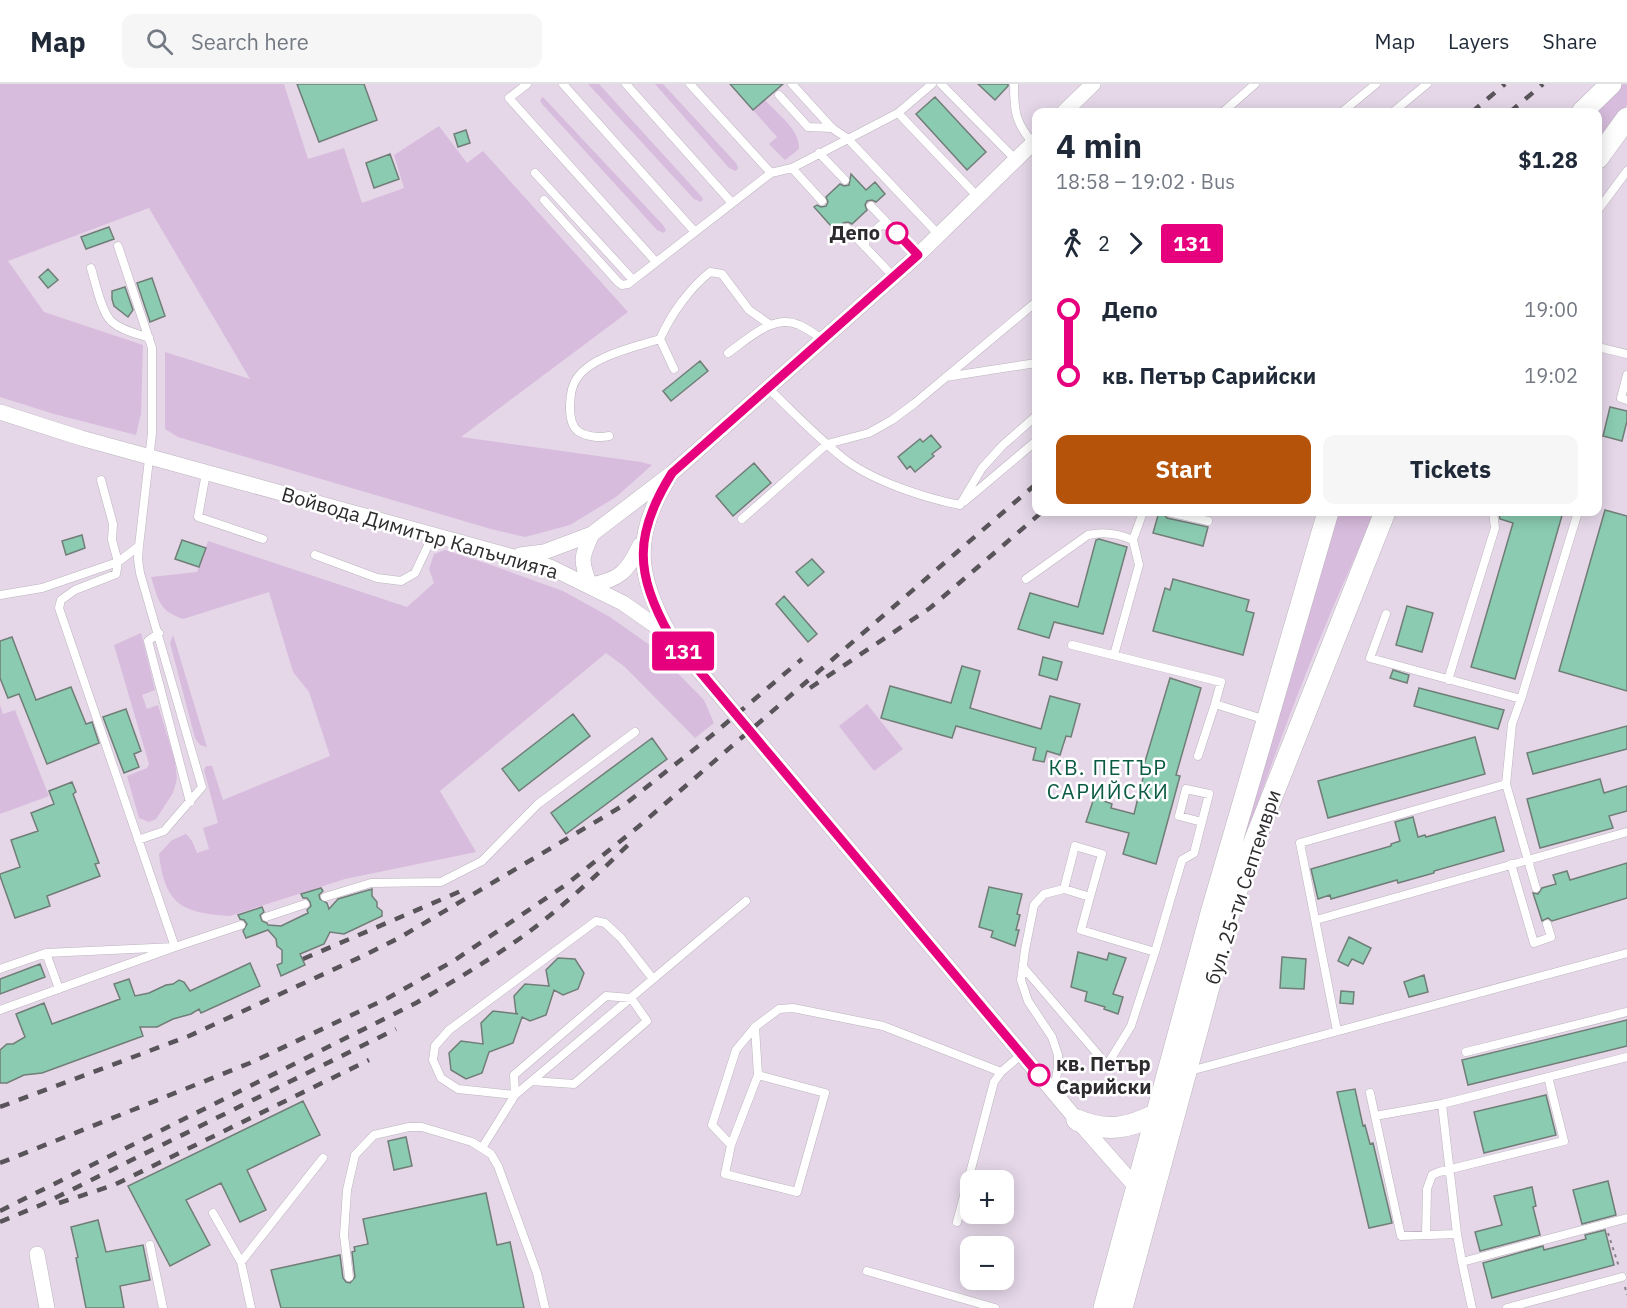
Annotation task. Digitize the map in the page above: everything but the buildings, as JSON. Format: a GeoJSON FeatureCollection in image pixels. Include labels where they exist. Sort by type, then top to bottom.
{"type":"FeatureCollection","features":[{"type":"Feature","properties":{"kind":"main road"},"geometry":{"type":"LineString","coordinates":[[1586,108],[1611,84]]}},
{"type":"Feature","properties":{"kind":"main road"},"geometry":{"type":"LineString","coordinates":[[1602,152],[1627,118]]}},
{"type":"Feature","properties":{"kind":"main road","name":"бул. 25-ти Септември"},"geometry":{"type":"LineString","coordinates":[[1122,1308],[1157,1114],[1177,1074],[1211,913],[1327,516]]}},
{"type":"Feature","properties":{"kind":"main road","name":"бул. 25-ти Септември"},"geometry":{"type":"LineString","coordinates":[[1104,1308],[1145,1189],[1177,1074],[1250,852],[1383,516]]}},
{"type":"Feature","properties":{"kind":"main road"},"geometry":{"type":"LineString","coordinates":[[1077,1120],[1090,1126],[1109,1129],[1136,1125],[1157,1114]]}},
{"type":"Feature","properties":{"kind":"street"},"geometry":{"type":"LineString","coordinates":[[1068,108],[1093,84]]}},
{"type":"Feature","properties":{"kind":"street"},"geometry":{"type":"LineString","coordinates":[[511,556],[544,552],[592,534],[672,473],[894,277],[1032,145]]}},
{"type":"Feature","properties":{"kind":"street","name":"Войвода Димитър Калъчлията"},"geometry":{"type":"LineString","coordinates":[[0,412],[81,438],[550,567],[623,603],[670,636],[1077,1120],[1145,1189]]}},
{"type":"Feature","properties":{"kind":"street"},"geometry":{"type":"LineString","coordinates":[[592,534],[583,554],[583,566],[590,585],[609,582],[630,566],[644,537],[657,497],[672,473]]}},
{"type":"Feature","properties":{"kind":"street"},"geometry":{"type":"LineString","coordinates":[[644,537],[643,562],[648,588],[656,610],[670,636]]}},
{"type":"Feature","properties":{"kind":"street"},"geometry":{"type":"LineString","coordinates":[[37,1254],[47,1308]]}},
{"type":"Feature","properties":{"kind":"lane"},"geometry":{"type":"LineString","coordinates":[[527,84],[509,98],[656,262]]}},
{"type":"Feature","properties":{"kind":"lane"},"geometry":{"type":"LineString","coordinates":[[562,84],[695,232]]}},
{"type":"Feature","properties":{"kind":"lane"},"geometry":{"type":"LineString","coordinates":[[626,84],[732,203]]}},
{"type":"Feature","properties":{"kind":"lane"},"geometry":{"type":"LineString","coordinates":[[690,84],[771,173]]}},
{"type":"Feature","properties":{"kind":"lane"},"geometry":{"type":"LineString","coordinates":[[792,84],[832,128],[848,139],[939,235]]}},
{"type":"Feature","properties":{"kind":"lane"},"geometry":{"type":"LineString","coordinates":[[544,200],[622,285],[633,280],[771,173],[792,168],[898,113],[932,84]]}},
{"type":"Feature","properties":{"kind":"lane"},"geometry":{"type":"LineString","coordinates":[[941,84],[1016,160]]}},
{"type":"Feature","properties":{"kind":"lane"},"geometry":{"type":"LineString","coordinates":[[1014,84],[1014,109],[1022,130],[1032,139]]}},
{"type":"Feature","properties":{"kind":"lane"},"geometry":{"type":"LineString","coordinates":[[1228,108],[1255,84]]}},
{"type":"Feature","properties":{"kind":"lane"},"geometry":{"type":"LineString","coordinates":[[1347,108],[1376,84]]}},
{"type":"Feature","properties":{"kind":"lane"},"geometry":{"type":"LineString","coordinates":[[1398,108],[1426,84]]}},
{"type":"Feature","properties":{"kind":"lane"},"geometry":{"type":"LineString","coordinates":[[779,95],[808,128],[832,128]]}},
{"type":"Feature","properties":{"kind":"lane"},"geometry":{"type":"LineString","coordinates":[[898,113],[978,197]]}},
{"type":"Feature","properties":{"kind":"lane"},"geometry":{"type":"LineString","coordinates":[[819,153],[845,180]]}},
{"type":"Feature","properties":{"kind":"lane"},"geometry":{"type":"LineString","coordinates":[[792,168],[822,201]]}},
{"type":"Feature","properties":{"kind":"lane"},"geometry":{"type":"LineString","coordinates":[[1602,205],[1627,171]]}},
{"type":"Feature","properties":{"kind":"lane"},"geometry":{"type":"LineString","coordinates":[[535,173],[633,280]]}},
{"type":"Feature","properties":{"kind":"lane"},"geometry":{"type":"LineString","coordinates":[[871,207],[918,255]]}},
{"type":"Feature","properties":{"kind":"lane"},"geometry":{"type":"LineString","coordinates":[[865,247],[866,239],[881,225],[890,226]]}},
{"type":"Feature","properties":{"kind":"lane"},"geometry":{"type":"LineString","coordinates":[[847,228],[894,277]]}},
{"type":"Feature","properties":{"kind":"lane"},"geometry":{"type":"LineString","coordinates":[[118,246],[149,338],[152,358],[152,433],[139,546],[140,573],[202,787],[164,831],[138,840]]}},
{"type":"Feature","properties":{"kind":"lane"},"geometry":{"type":"LineString","coordinates":[[91,268],[105,311],[111,321],[149,338]]}},
{"type":"Feature","properties":{"kind":"lane"},"geometry":{"type":"LineString","coordinates":[[674,369],[660,339],[667,322],[698,281],[710,272],[722,274],[749,310],[769,324]]}},
{"type":"Feature","properties":{"kind":"lane"},"geometry":{"type":"LineString","coordinates":[[742,519],[827,444],[869,433],[907,408],[1032,305]]}},
{"type":"Feature","properties":{"kind":"lane"},"geometry":{"type":"LineString","coordinates":[[728,352],[769,324],[789,322],[799,325],[824,340]]}},
{"type":"Feature","properties":{"kind":"lane"},"geometry":{"type":"LineString","coordinates":[[609,436],[598,438],[578,431],[572,423],[570,400],[576,378],[611,354],[660,339]]}},
{"type":"Feature","properties":{"kind":"lane"},"geometry":{"type":"LineString","coordinates":[[1602,348],[1627,354]]}},
{"type":"Feature","properties":{"kind":"lane"},"geometry":{"type":"LineString","coordinates":[[946,377],[1032,364]]}},
{"type":"Feature","properties":{"kind":"lane"},"geometry":{"type":"LineString","coordinates":[[1627,375],[1622,398],[1627,400]]}},
{"type":"Feature","properties":{"kind":"lane"},"geometry":{"type":"LineString","coordinates":[[768,388],[845,460],[875,477],[960,506]]}},
{"type":"Feature","properties":{"kind":"lane"},"geometry":{"type":"LineString","coordinates":[[960,506],[982,468],[1003,445],[1032,420]]}},
{"type":"Feature","properties":{"kind":"lane"},"geometry":{"type":"LineString","coordinates":[[960,506],[1032,444]]}},
{"type":"Feature","properties":{"kind":"lane"},"geometry":{"type":"LineString","coordinates":[[206,472],[198,517],[263,538]]}},
{"type":"Feature","properties":{"kind":"lane"},"geometry":{"type":"LineString","coordinates":[[101,480],[113,524],[112,540],[118,562],[116,574],[75,590],[61,600],[59,608],[176,947]]}},
{"type":"Feature","properties":{"kind":"lane"},"geometry":{"type":"LineString","coordinates":[[1114,655],[1139,565],[1134,540],[1142,516]]}},
{"type":"Feature","properties":{"kind":"lane"},"geometry":{"type":"LineString","coordinates":[[1185,516],[1208,521]]}},
{"type":"Feature","properties":{"kind":"lane"},"geometry":{"type":"LineString","coordinates":[[1448,680],[1495,528],[1494,516]]}},
{"type":"Feature","properties":{"kind":"lane"},"geometry":{"type":"LineString","coordinates":[[1536,888],[1506,784],[1512,724],[1577,516]]}},
{"type":"Feature","properties":{"kind":"lane"},"geometry":{"type":"LineString","coordinates":[[1026,579],[1088,535],[1099,533],[1122,535],[1134,540]]}},
{"type":"Feature","properties":{"kind":"lane"},"geometry":{"type":"LineString","coordinates":[[315,555],[377,578],[401,581],[415,573],[433,535]]}},
{"type":"Feature","properties":{"kind":"lane"},"geometry":{"type":"LineString","coordinates":[[0,595],[42,588],[118,562],[139,546]]}},
{"type":"Feature","properties":{"kind":"lane"},"geometry":{"type":"LineString","coordinates":[[1386,614],[1370,658],[1521,699]]}},
{"type":"Feature","properties":{"kind":"lane"},"geometry":{"type":"LineString","coordinates":[[159,633],[148,641],[190,802]]}},
{"type":"Feature","properties":{"kind":"lane"},"geometry":{"type":"LineString","coordinates":[[1072,645],[1221,682],[1198,756]]}},
{"type":"Feature","properties":{"kind":"lane"},"geometry":{"type":"LineString","coordinates":[[1215,704],[1267,720]]}},
{"type":"Feature","properties":{"kind":"lane"},"geometry":{"type":"LineString","coordinates":[[325,897],[371,883],[441,882],[482,861],[538,804],[635,732]]}},
{"type":"Feature","properties":{"kind":"lane"},"geometry":{"type":"LineString","coordinates":[[1337,1031],[1300,843],[1506,784]]}},
{"type":"Feature","properties":{"kind":"lane"},"geometry":{"type":"LineString","coordinates":[[1023,967],[1107,1065],[1131,1026],[1182,860],[1194,853],[1202,822],[1209,794],[1186,789],[1179,816],[1202,822]]}},
{"type":"Feature","properties":{"kind":"lane"},"geometry":{"type":"LineString","coordinates":[[1316,920],[1627,832]]}},
{"type":"Feature","properties":{"kind":"lane"},"geometry":{"type":"LineString","coordinates":[[1064,889],[1075,846],[1102,854],[1081,930],[1155,952]]}},
{"type":"Feature","properties":{"kind":"lane"},"geometry":{"type":"LineString","coordinates":[[1511,864],[1534,943],[1551,937],[1547,924]]}},
{"type":"Feature","properties":{"kind":"lane"},"geometry":{"type":"LineString","coordinates":[[1054,1093],[1058,1055],[1052,1037],[1028,1001],[1021,980],[1034,905],[1044,894],[1064,889],[1090,897]]}},
{"type":"Feature","properties":{"kind":"lane"},"geometry":{"type":"LineString","coordinates":[[482,1149],[515,1095],[746,901]]}},
{"type":"Feature","properties":{"kind":"lane"},"geometry":{"type":"LineString","coordinates":[[266,917],[305,904]]}},
{"type":"Feature","properties":{"kind":"lane"},"geometry":{"type":"LineString","coordinates":[[515,1095],[458,1089],[441,1078],[433,1060],[435,1046],[449,1030],[596,921],[605,923],[621,938],[653,979]]}},
{"type":"Feature","properties":{"kind":"lane"},"geometry":{"type":"LineString","coordinates":[[0,1010],[241,925]]}},
{"type":"Feature","properties":{"kind":"lane"},"geometry":{"type":"LineString","coordinates":[[0,969],[46,953],[176,947]]}},
{"type":"Feature","properties":{"kind":"lane"},"geometry":{"type":"LineString","coordinates":[[46,953],[59,989]]}},
{"type":"Feature","properties":{"kind":"lane"},"geometry":{"type":"LineString","coordinates":[[1177,1074],[1627,953]]}},
{"type":"Feature","properties":{"kind":"lane"},"geometry":{"type":"LineString","coordinates":[[515,1095],[514,1075],[606,996],[631,998]]}},
{"type":"Feature","properties":{"kind":"lane"},"geometry":{"type":"LineString","coordinates":[[532,1081],[574,1084],[647,1021],[631,998]]}},
{"type":"Feature","properties":{"kind":"lane"},"geometry":{"type":"LineString","coordinates":[[731,1145],[712,1125],[736,1050],[755,1027],[780,1009],[794,1008],[883,1026],[1001,1072]]}},
{"type":"Feature","properties":{"kind":"lane"},"geometry":{"type":"LineString","coordinates":[[1466,1052],[1627,1012]]}},
{"type":"Feature","properties":{"kind":"lane"},"geometry":{"type":"LineString","coordinates":[[755,1027],[758,1075],[731,1145],[725,1174],[797,1192],[825,1093],[758,1075]]}},
{"type":"Feature","properties":{"kind":"lane"},"geometry":{"type":"LineString","coordinates":[[957,1222],[994,1082],[1001,1072],[1022,1054]]}},
{"type":"Feature","properties":{"kind":"lane"},"geometry":{"type":"LineString","coordinates":[[1376,1116],[1442,1104],[1627,1057]]}},
{"type":"Feature","properties":{"kind":"lane"},"geometry":{"type":"LineString","coordinates":[[1426,1235],[1427,1189],[1432,1175],[1564,1141],[1548,1077]]}},
{"type":"Feature","properties":{"kind":"lane"},"geometry":{"type":"LineString","coordinates":[[1370,1092],[1401,1236],[1457,1234]]}},
{"type":"Feature","properties":{"kind":"lane"},"geometry":{"type":"LineString","coordinates":[[1442,1104],[1457,1234],[1472,1308]]}},
{"type":"Feature","properties":{"kind":"lane"},"geometry":{"type":"LineString","coordinates":[[349,1276],[344,1235],[347,1190],[355,1155],[375,1135],[409,1127],[422,1127],[472,1142],[491,1154],[498,1166],[537,1273],[545,1308]]}},
{"type":"Feature","properties":{"kind":"lane"},"geometry":{"type":"LineString","coordinates":[[241,1263],[323,1158]]}},
{"type":"Feature","properties":{"kind":"lane"},"geometry":{"type":"LineString","coordinates":[[213,1213],[241,1263],[251,1308]]}},
{"type":"Feature","properties":{"kind":"lane"},"geometry":{"type":"LineString","coordinates":[[1462,1262],[1627,1218]]}},
{"type":"Feature","properties":{"kind":"lane"},"geometry":{"type":"LineString","coordinates":[[150,1245],[163,1308]]}},
{"type":"Feature","properties":{"kind":"lane"},"geometry":{"type":"LineString","coordinates":[[867,1271],[995,1308]]}},
{"type":"Feature","properties":{"kind":"lane"},"geometry":{"type":"LineString","coordinates":[[1507,1308],[1622,1276]]}},
{"type":"Feature","properties":{"kind":"path"},"geometry":{"type":"LineString","coordinates":[[1606,1224],[1627,1295]]}},
{"type":"Feature","properties":{"kind":"shaded area"},"geometry":{"type":"Polygon","coordinates":[[[0,84],[1627,84],[1627,1308],[0,1308],[0,84]]]}},
{"type":"Feature","properties":{"kind":"shaded area"},"geometry":{"type":"Polygon","coordinates":[[[0,84],[284,84],[308,159],[344,148],[362,203],[404,188],[394,155],[439,126],[467,163],[483,151],[628,312],[461,437],[652,465],[616,497],[570,525],[525,537],[178,437],[165,429],[165,352],[250,379],[149,208],[8,261],[44,312],[143,345],[141,414],[136,435],[54,414],[0,397],[0,84]]]}},
{"type":"Feature","properties":{"kind":"shaded area"},"geometry":{"type":"Polygon","coordinates":[[[588,84],[599,84],[700,195],[703,199],[701,202],[694,199],[588,84]]]}},
{"type":"Feature","properties":{"kind":"shaded area"},"geometry":{"type":"Polygon","coordinates":[[[655,84],[663,84],[736,163],[738,168],[736,171],[729,168],[655,84]]]}},
{"type":"Feature","properties":{"kind":"shaded area"},"geometry":{"type":"Polygon","coordinates":[[[1619,84],[1627,84],[1627,105],[1602,139],[1602,108],[1595,108],[1619,84]]]}},
{"type":"Feature","properties":{"kind":"shaded area"},"geometry":{"type":"Polygon","coordinates":[[[543,97],[663,225],[666,230],[664,233],[657,230],[542,104],[540,100],[543,97]]]}},
{"type":"Feature","properties":{"kind":"shaded area"},"geometry":{"type":"Polygon","coordinates":[[[765,100],[787,122],[796,135],[799,149],[785,160],[769,144],[777,137],[753,110],[765,100]]]}},
{"type":"Feature","properties":{"kind":"shaded area"},"geometry":{"type":"Polygon","coordinates":[[[1334,516],[1374,516],[1295,701],[1226,894],[1334,516]]]}},
{"type":"Feature","properties":{"kind":"shaded area"},"geometry":{"type":"Polygon","coordinates":[[[208,541],[407,607],[434,583],[429,569],[434,554],[445,550],[491,565],[563,591],[610,617],[651,646],[704,700],[714,723],[695,738],[625,667],[606,653],[440,791],[476,852],[345,879],[230,916],[199,912],[178,903],[171,895],[162,871],[159,854],[172,840],[186,834],[197,853],[209,849],[203,828],[218,823],[204,770],[206,766],[212,766],[223,800],[330,756],[309,692],[293,672],[269,592],[183,619],[169,612],[161,603],[151,577],[197,572],[208,541]]]}},
{"type":"Feature","properties":{"kind":"shaded area"},"geometry":{"type":"Polygon","coordinates":[[[141,633],[155,690],[142,695],[147,709],[158,705],[175,761],[177,779],[173,793],[156,819],[149,822],[139,818],[127,776],[147,768],[149,764],[114,645],[141,633]]]}},
{"type":"Feature","properties":{"kind":"shaded area"},"geometry":{"type":"Polygon","coordinates":[[[173,635],[207,747],[200,745],[195,738],[170,643],[173,635]]]}},
{"type":"Feature","properties":{"kind":"shaded area"},"geometry":{"type":"Polygon","coordinates":[[[867,704],[903,749],[874,771],[839,726],[867,704]]]}},
{"type":"Feature","properties":{"kind":"shaded area"},"geometry":{"type":"Polygon","coordinates":[[[0,705],[3,714],[15,710],[49,796],[0,814],[0,705]]]}},
{"type":"Feature","properties":{"kind":"railway"},"geometry":{"type":"LineString","coordinates":[[1477,108],[1505,84]]}},
{"type":"Feature","properties":{"kind":"railway"},"geometry":{"type":"LineString","coordinates":[[1515,108],[1543,84]]}},
{"type":"Feature","properties":{"kind":"railway"},"geometry":{"type":"LineString","coordinates":[[0,1163],[250,1063],[388,998],[455,960],[567,884],[638,827],[1032,487]]}},
{"type":"Feature","properties":{"kind":"railway"},"geometry":{"type":"LineString","coordinates":[[810,688],[930,608],[1037,516]]}},
{"type":"Feature","properties":{"kind":"railway"},"geometry":{"type":"LineString","coordinates":[[0,1107],[189,1036],[399,938],[624,805],[711,736],[802,659]]}},
{"type":"Feature","properties":{"kind":"railway"},"geometry":{"type":"LineString","coordinates":[[0,1211],[416,1003],[522,937],[577,892],[629,844]]}},
{"type":"Feature","properties":{"kind":"railway"},"geometry":{"type":"LineString","coordinates":[[303,959],[468,888]]}},
{"type":"Feature","properties":{"kind":"railway"},"geometry":{"type":"LineString","coordinates":[[0,1222],[43,1204],[396,1029]]}},
{"type":"Feature","properties":{"kind":"railway"},"geometry":{"type":"LineString","coordinates":[[59,1203],[114,1185],[369,1060]]}},
{"type":"Feature","properties":{"kind":"bus line","name":"131"},"geometry":{"type":"LineString","coordinates":[[897,233],[918,255],[672,473],[657,497],[650,515],[644,537],[643,562],[648,588],[656,610],[670,636],[1039,1075]]}},
{"type":"Feature","properties":{"kind":"place","name":"Депо"},"geometry":{"type":"Point","coordinates":[897,233]}},
{"type":"Feature","properties":{"kind":"place","name":"кв. Петър Сарийски"},"geometry":{"type":"Point","coordinates":[1039,1075]}},
{"type":"Feature","properties":{"kind":"district","name":"КВ. ПЕТЪР САРИЙСКИ"},"geometry":{"type":"Point","coordinates":[1108,780]}}]}
